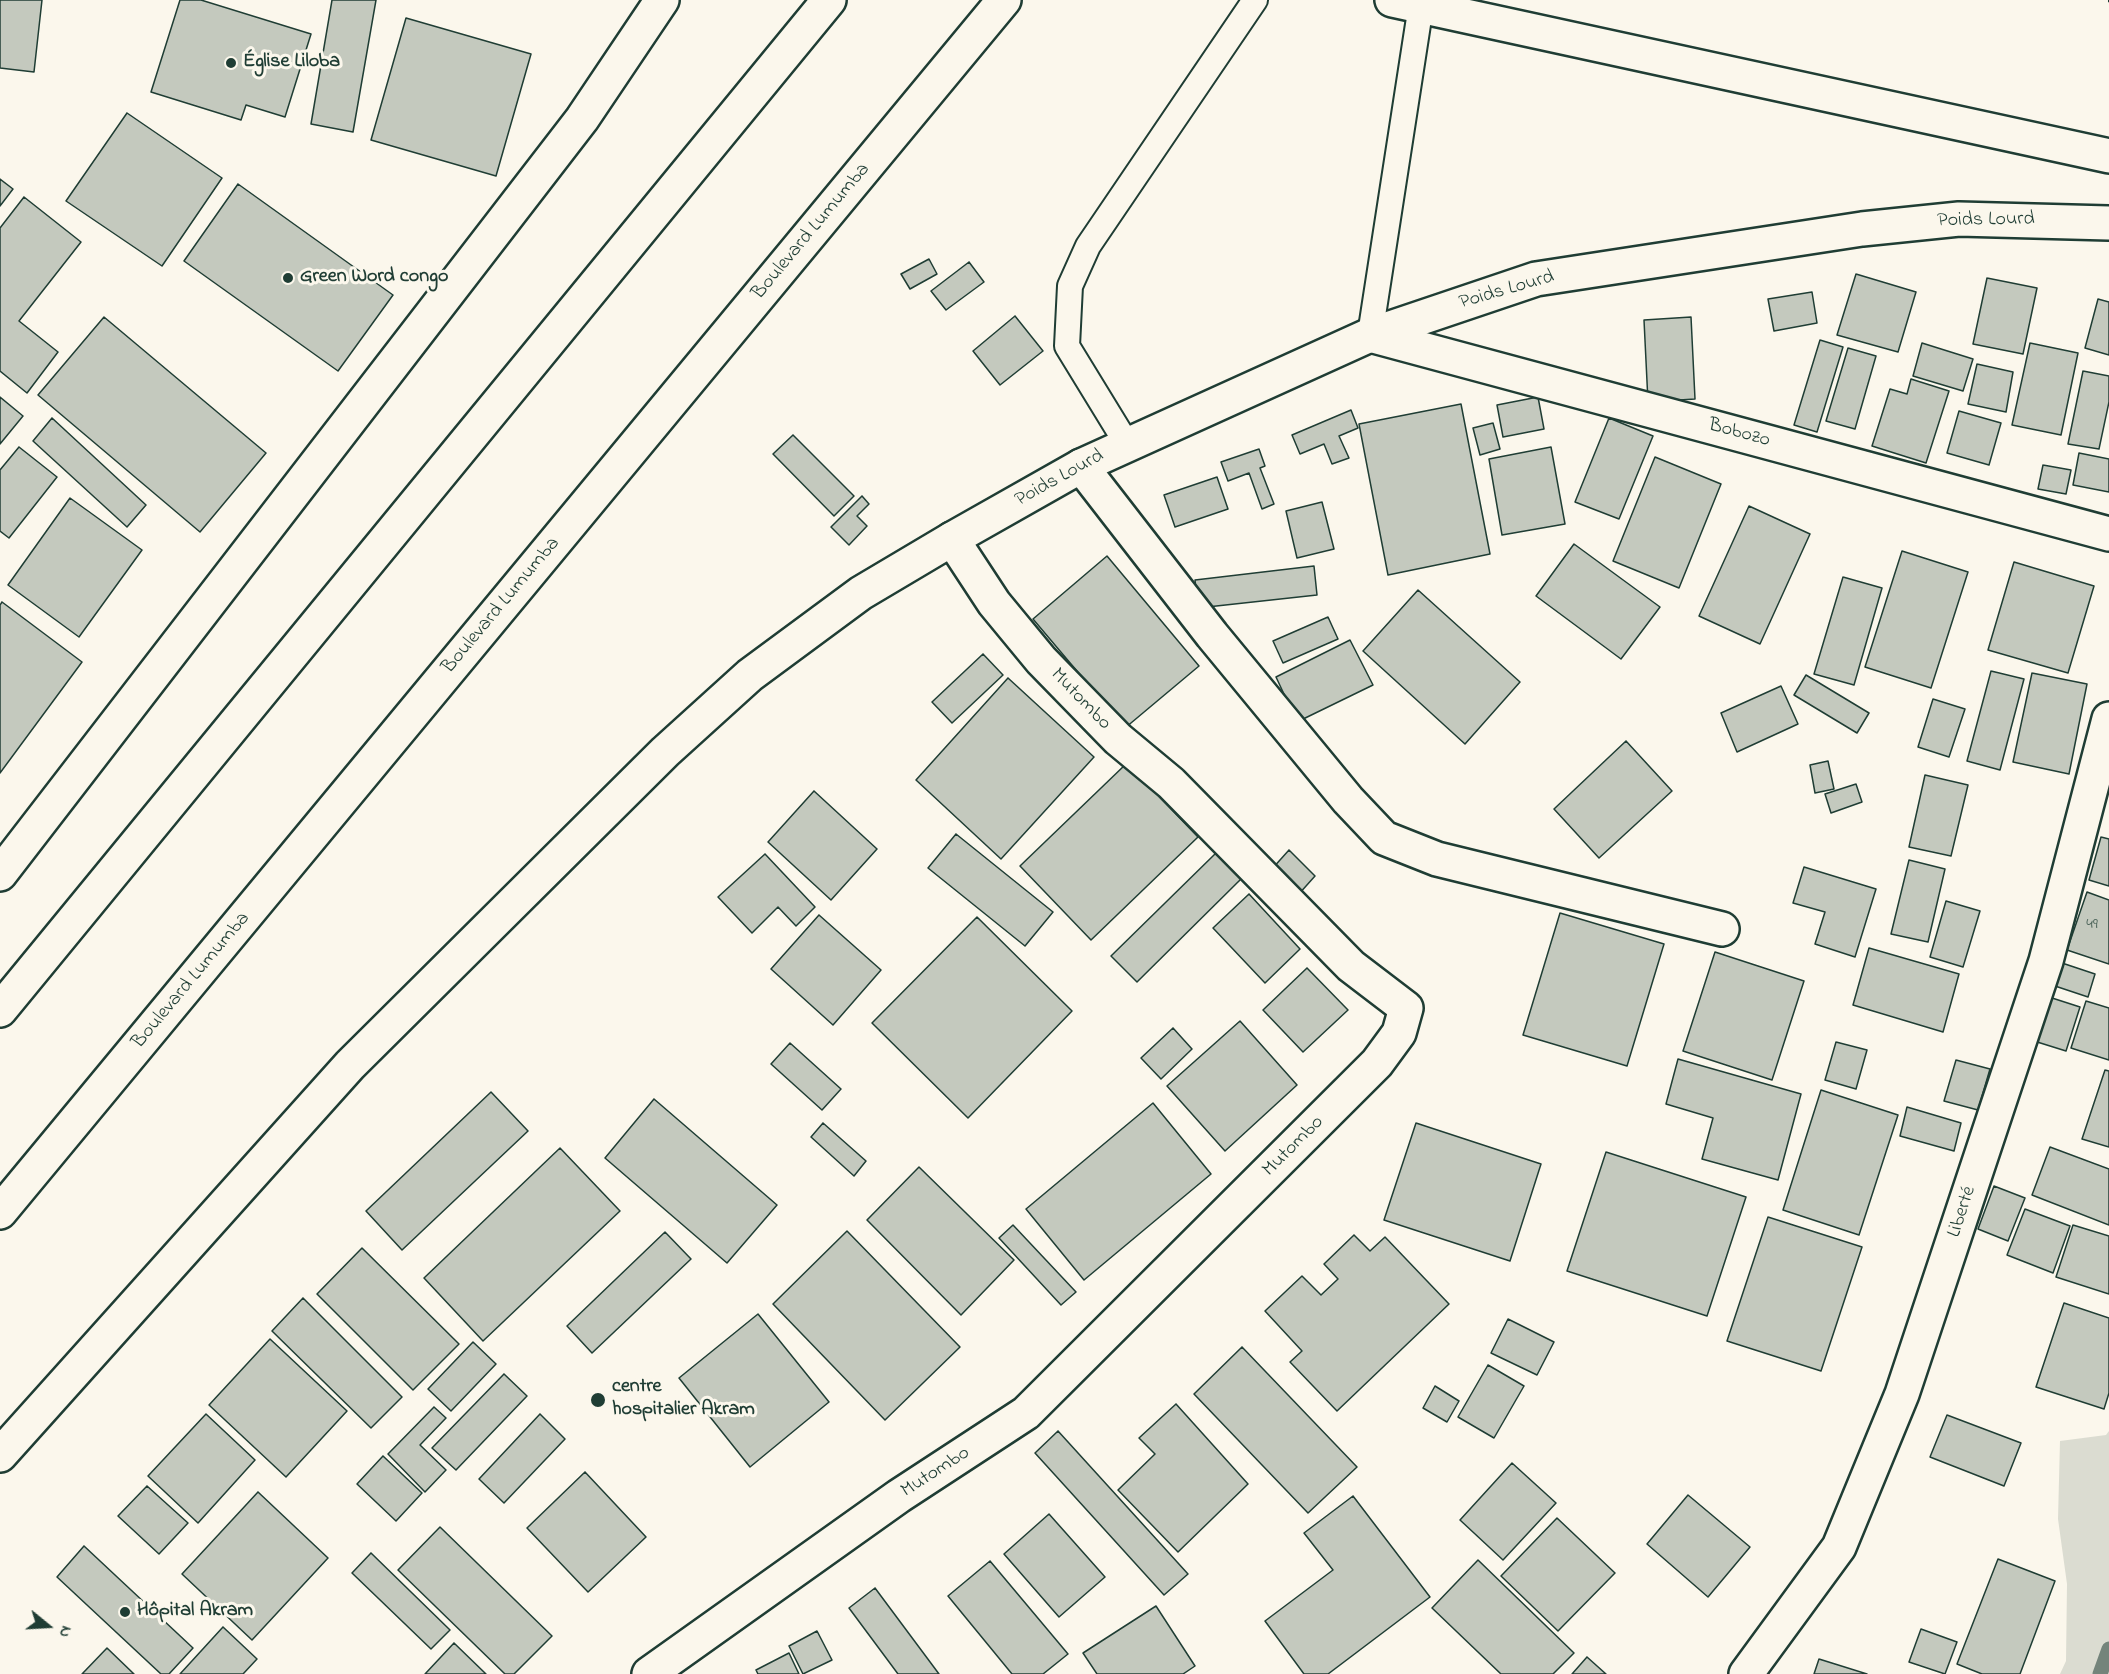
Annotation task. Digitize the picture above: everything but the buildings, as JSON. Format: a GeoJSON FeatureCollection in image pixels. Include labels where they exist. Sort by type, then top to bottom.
{"type":"FeatureCollection","features":[{"type":"Feature","properties":{"kind":"main road"},"geometry":{"type":"LineString","coordinates":[[0,874],[582,119],[662,0]]}},
{"type":"Feature","properties":{"kind":"main road"},"geometry":{"type":"LineString","coordinates":[[0,1010],[829,0]]}},
{"type":"Feature","properties":{"kind":"main road","name":"Boulevard Lumumba"},"geometry":{"type":"LineString","coordinates":[[0,1212],[1003,0]]}},
{"type":"Feature","properties":{"kind":"main road"},"geometry":{"type":"LineString","coordinates":[[1406,3],[2109,156]]}},
{"type":"Feature","properties":{"kind":"main road","name":"Poids Lourd"},"geometry":{"type":"LineString","coordinates":[[0,1455],[350,1065],[665,752],[750,675],[861,593],[952,539],[1081,466],[1370,335],[1536,279],[1862,229],[1959,219],[2109,223]]}},
{"type":"Feature","properties":{"kind":"main road","name":"Bobozo"},"geometry":{"type":"LineString","coordinates":[[1370,335],[2109,534]]}},
{"type":"Feature","properties":{"kind":"main road"},"geometry":{"type":"LineString","coordinates":[[1081,466],[1212,635],[1348,800],[1384,838],[1437,859],[1722,928]]}},
{"type":"Feature","properties":{"kind":"main road","name":"Mutombo"},"geometry":{"type":"LineString","coordinates":[[649,1674],[899,1496],[1026,1413],[1377,1063],[1399,1033],[1406,1008],[1351,966],[1171,783],[1118,739],[1041,660],[994,603],[952,539]]}},
{"type":"Feature","properties":{"kind":"main road","name":"Liberté"},"geometry":{"type":"LineString","coordinates":[[1746,1674],[1839,1548],[1902,1394],[2046,961],[2109,719]]}},
{"type":"Feature","properties":{"kind":"lane"},"geometry":{"type":"LineString","coordinates":[[1127,444],[1067,346],[1070,286],[1088,246],[1255,0]]}},
{"type":"Feature","properties":{"kind":"lane"},"geometry":{"type":"LineString","coordinates":[[1370,335],[1406,3]]}},
{"type":"Feature","properties":{"kind":"shaded area"},"geometry":{"type":"Polygon","coordinates":[[[2109,1431],[2109,1674],[2060,1674],[2066,1661],[2067,1584],[2058,1519],[2060,1441],[2106,1435],[2109,1431]]]}},
{"type":"Feature","properties":{"kind":"waterway"},"geometry":{"type":"LineString","coordinates":[[2100,1674],[2109,1649]]}},
{"type":"Feature","properties":{"kind":"place","name":"Église Liloba"},"geometry":{"type":"Point","coordinates":[231,63]}},
{"type":"Feature","properties":{"kind":"place","name":"Green Word congo"},"geometry":{"type":"Point","coordinates":[288,278]}},
{"type":"Feature","properties":{"kind":"place","name":"centre hospitalier Akram"},"geometry":{"type":"Point","coordinates":[598,1400]}},
{"type":"Feature","properties":{"kind":"place","name":"Hôpital Akram"},"geometry":{"type":"Point","coordinates":[125,1612]}}]}
